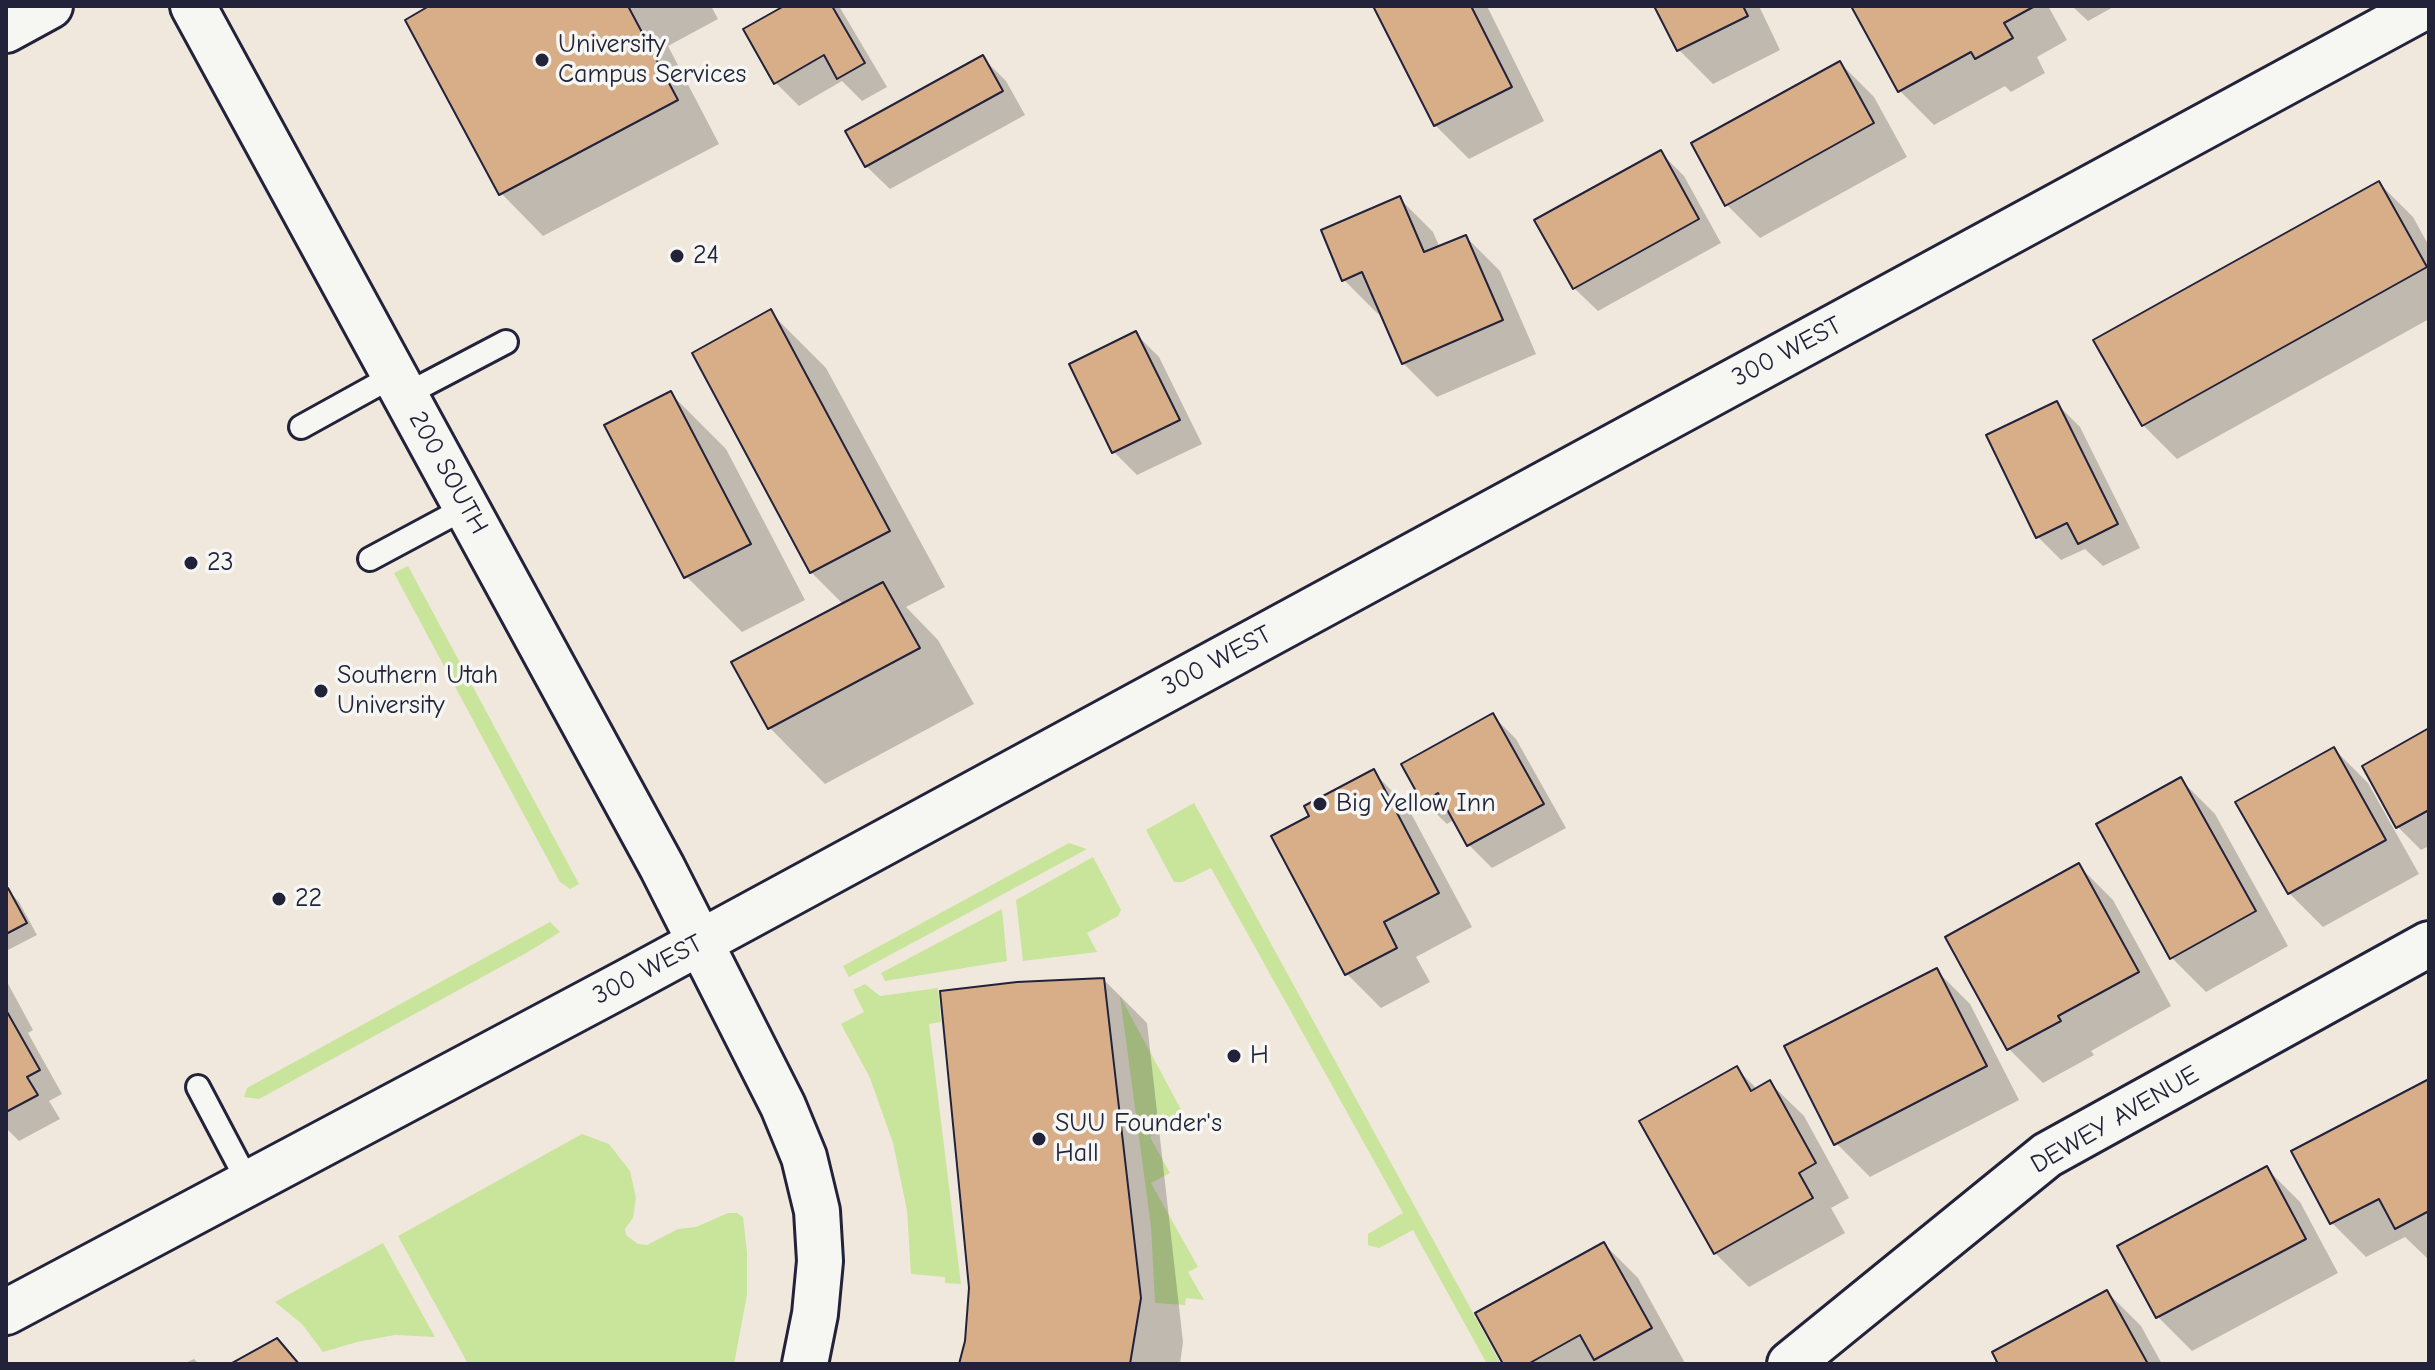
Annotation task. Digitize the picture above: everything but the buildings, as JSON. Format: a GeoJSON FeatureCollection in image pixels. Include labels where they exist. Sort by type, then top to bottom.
{"type":"FeatureCollection","features":[{"type":"Feature","properties":{"kind":"street"},"geometry":{"type":"LineString","coordinates":[[6,30],[50,6]]}},
{"type":"Feature","properties":{"kind":"street","name":"200 SOUTH"},"geometry":{"type":"LineString","coordinates":[[193,6],[701,942],[783,1106],[804,1157],[817,1211],[820,1261],[815,1314],[805,1364]]}},
{"type":"Feature","properties":{"kind":"street","name":"300 WEST"},"geometry":{"type":"LineString","coordinates":[[6,1312],[701,942],[2426,6]]}},
{"type":"Feature","properties":{"kind":"street","name":"DEWEY AVENUE"},"geometry":{"type":"LineString","coordinates":[[1790,1364],[2047,1155],[2429,944]]}},
{"type":"Feature","properties":{"kind":"lane"},"geometry":{"type":"LineString","coordinates":[[301,427],[506,342]]}},
{"type":"Feature","properties":{"kind":"lane"},"geometry":{"type":"LineString","coordinates":[[370,559],[467,507]]}},
{"type":"Feature","properties":{"kind":"lane"},"geometry":{"type":"LineString","coordinates":[[198,1087],[248,1182]]}},
{"type":"Feature","properties":{"kind":"green space"},"geometry":{"type":"Polygon","coordinates":[[[408,566],[579,884],[570,889],[560,882],[394,573],[408,566]]]}},
{"type":"Feature","properties":{"kind":"green space"},"geometry":{"type":"Polygon","coordinates":[[[1194,803],[1501,1364],[1487,1364],[1413,1230],[1379,1248],[1368,1245],[1368,1234],[1403,1213],[1211,868],[1182,882],[1174,882],[1146,830],[1194,803]]]}},
{"type":"Feature","properties":{"kind":"green space"},"geometry":{"type":"Polygon","coordinates":[[[1069,843],[1087,849],[849,977],[843,966],[1069,843]]]}},
{"type":"Feature","properties":{"kind":"green space"},"geometry":{"type":"Polygon","coordinates":[[[1093,857],[1121,910],[1118,916],[1087,933],[1097,952],[1023,961],[1016,900],[1093,857]]]}},
{"type":"Feature","properties":{"kind":"green space"},"geometry":{"type":"Polygon","coordinates":[[[1002,909],[1007,961],[885,981],[881,973],[1002,909]]]}},
{"type":"Feature","properties":{"kind":"green space"},"geometry":{"type":"Polygon","coordinates":[[[550,922],[560,932],[528,952],[259,1099],[244,1097],[247,1088],[550,922]]]}},
{"type":"Feature","properties":{"kind":"green space"},"geometry":{"type":"Polygon","coordinates":[[[865,984],[880,996],[938,988],[941,1022],[929,1024],[961,1284],[945,1283],[945,1277],[911,1274],[907,1210],[893,1143],[870,1078],[841,1024],[864,1012],[853,990],[865,984]]]}},
{"type":"Feature","properties":{"kind":"green space"},"geometry":{"type":"Polygon","coordinates":[[[1120,996],[1185,1117],[1150,1137],[1170,1173],[1151,1183],[1198,1267],[1188,1272],[1204,1300],[1186,1298],[1185,1305],[1155,1303],[1151,1227],[1120,996]]]}},
{"type":"Feature","properties":{"kind":"green space"},"geometry":{"type":"Polygon","coordinates":[[[582,1134],[609,1144],[630,1171],[636,1198],[633,1218],[625,1229],[626,1235],[638,1244],[647,1245],[678,1229],[696,1227],[728,1213],[743,1217],[747,1295],[734,1364],[468,1364],[398,1236],[582,1134]]]}},
{"type":"Feature","properties":{"kind":"green space"},"geometry":{"type":"Polygon","coordinates":[[[383,1243],[435,1337],[395,1335],[323,1352],[302,1324],[275,1302],[383,1243]]]}},
{"type":"Feature","properties":{"kind":"place","name":"University Campus Services"},"geometry":{"type":"Point","coordinates":[542,60]}},
{"type":"Feature","properties":{"kind":"place","name":"24"},"geometry":{"type":"Point","coordinates":[677,256]}},
{"type":"Feature","properties":{"kind":"place","name":"23"},"geometry":{"type":"Point","coordinates":[191,563]}},
{"type":"Feature","properties":{"kind":"place","name":"Southern Utah University"},"geometry":{"type":"Point","coordinates":[321,691]}},
{"type":"Feature","properties":{"kind":"place","name":"Big Yellow Inn"},"geometry":{"type":"Point","coordinates":[1320,804]}},
{"type":"Feature","properties":{"kind":"place","name":"22"},"geometry":{"type":"Point","coordinates":[279,899]}},
{"type":"Feature","properties":{"kind":"place","name":"H"},"geometry":{"type":"Point","coordinates":[1234,1056]}},
{"type":"Feature","properties":{"kind":"place","name":"SUU Founder's Hall"},"geometry":{"type":"Point","coordinates":[1039,1139]}}]}
